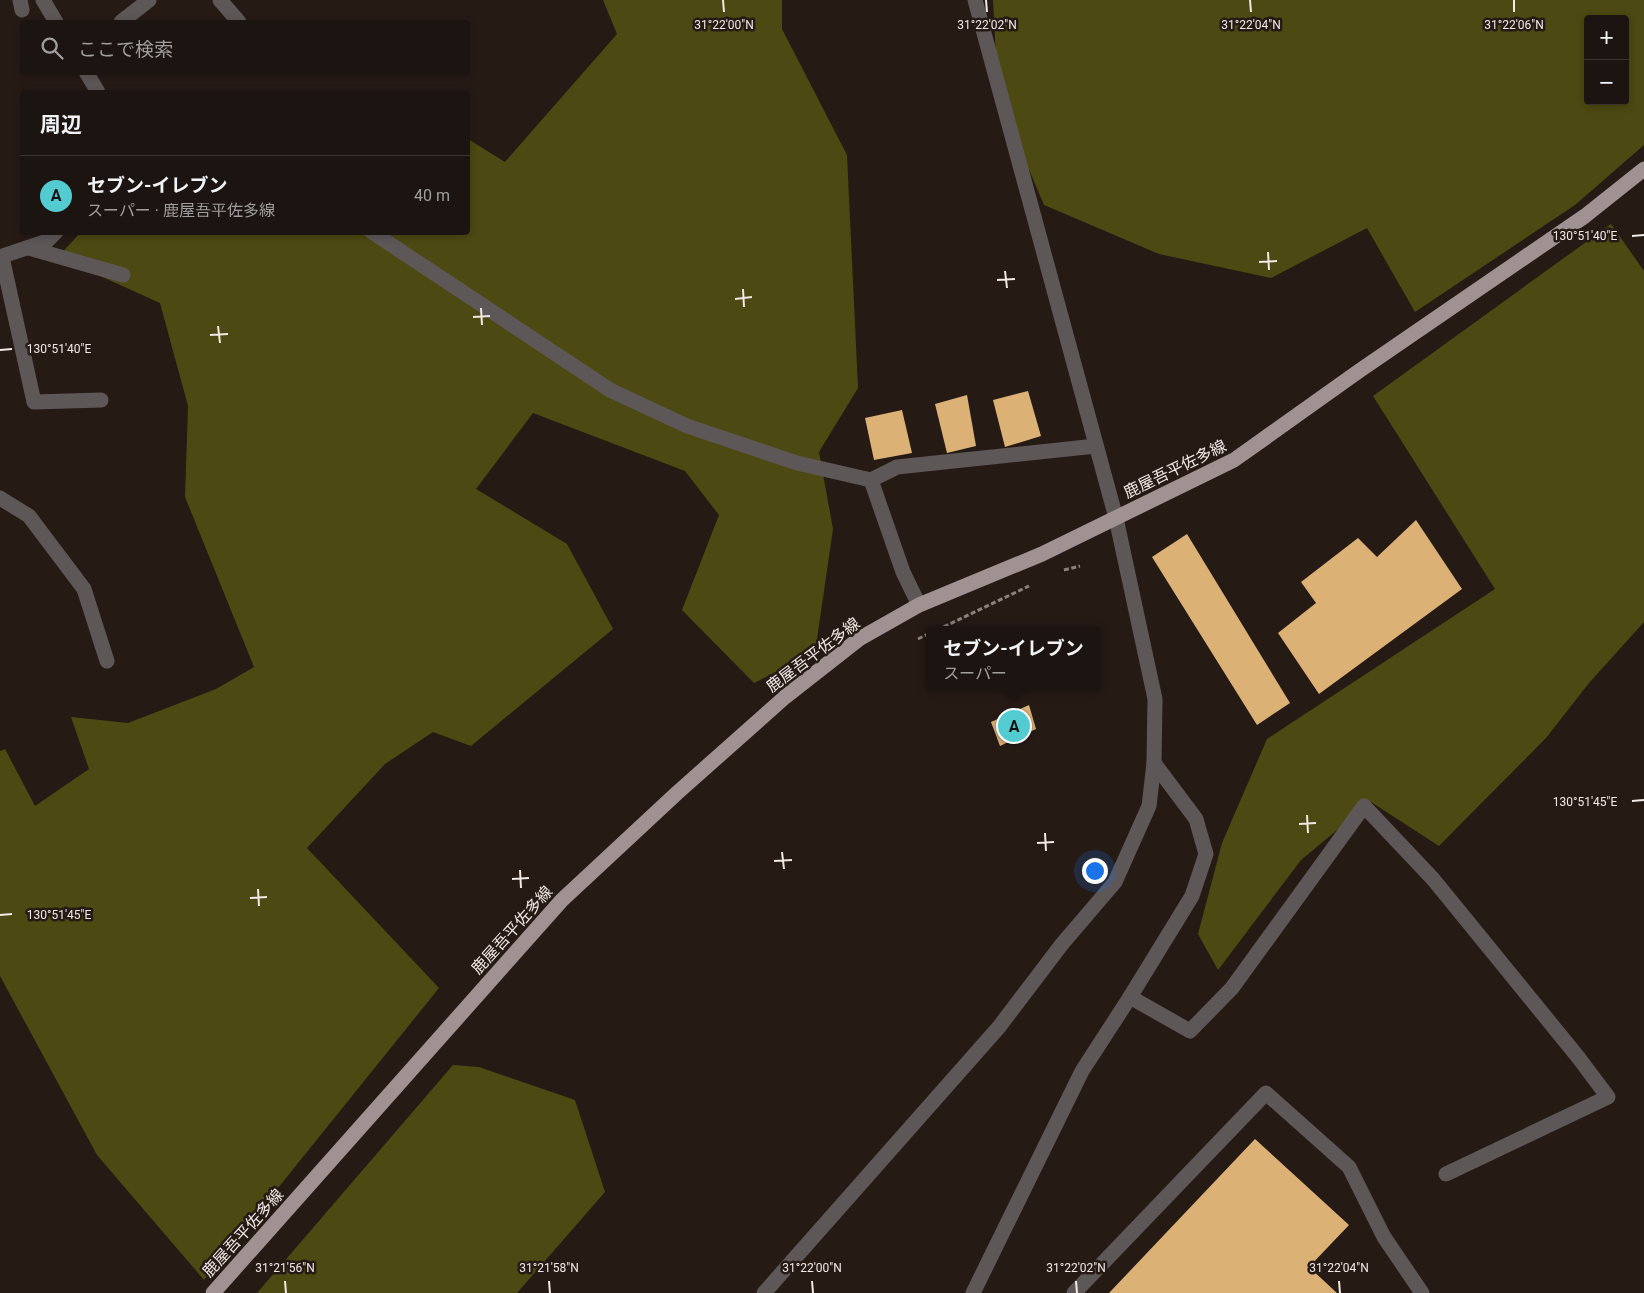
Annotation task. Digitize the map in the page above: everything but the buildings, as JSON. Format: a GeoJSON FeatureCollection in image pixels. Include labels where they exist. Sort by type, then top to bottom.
{"type":"FeatureCollection","features":[{"type":"Feature","properties":{"kind":"main road","name":"鹿屋吾平佐多線"},"geometry":{"type":"LineString","coordinates":[[213,1293],[562,900],[677,793],[786,697],[859,639],[919,605],[1042,554],[1234,460],[1359,371],[1585,216],[1644,169]]}},
{"type":"Feature","properties":{"kind":"street"},"geometry":{"type":"LineString","coordinates":[[43,0],[55,20]]}},
{"type":"Feature","properties":{"kind":"street"},"geometry":{"type":"LineString","coordinates":[[124,20],[149,0]]}},
{"type":"Feature","properties":{"kind":"street"},"geometry":{"type":"LineString","coordinates":[[220,0],[237,20]]}},
{"type":"Feature","properties":{"kind":"street"},"geometry":{"type":"LineString","coordinates":[[764,1293],[999,1027],[1062,944],[1115,882],[1149,806],[1154,762],[1155,699],[1116,518],[975,0]]}},
{"type":"Feature","properties":{"kind":"street"},"geometry":{"type":"LineString","coordinates":[[88,75],[97,90]]}},
{"type":"Feature","properties":{"kind":"street"},"geometry":{"type":"LineString","coordinates":[[53,235],[47,241],[1,257],[34,402],[102,400]]}},
{"type":"Feature","properties":{"kind":"street"},"geometry":{"type":"LineString","coordinates":[[377,235],[610,390],[696,429],[797,464],[871,480],[897,467],[1096,446]]}},
{"type":"Feature","properties":{"kind":"street"},"geometry":{"type":"LineString","coordinates":[[29,248],[123,275]]}},
{"type":"Feature","properties":{"kind":"street"},"geometry":{"type":"LineString","coordinates":[[871,480],[903,572],[919,605]]}},
{"type":"Feature","properties":{"kind":"street"},"geometry":{"type":"LineString","coordinates":[[0,498],[29,516],[84,589],[107,661]]}},
{"type":"Feature","properties":{"kind":"street"},"geometry":{"type":"LineString","coordinates":[[973,1293],[1082,1071],[1130,998],[1192,896],[1206,854],[1196,819],[1154,762]]}},
{"type":"Feature","properties":{"kind":"street"},"geometry":{"type":"LineString","coordinates":[[1130,998],[1190,1031],[1232,988],[1364,806],[1433,879],[1578,1057],[1608,1097],[1446,1174]]}},
{"type":"Feature","properties":{"kind":"street"},"geometry":{"type":"LineString","coordinates":[[1074,1293],[1266,1093],[1349,1166],[1384,1237],[1422,1293]]}},
{"type":"Feature","properties":{"kind":"path"},"geometry":{"type":"LineString","coordinates":[[1061,570],[1080,566]]}},
{"type":"Feature","properties":{"kind":"path"},"geometry":{"type":"LineString","coordinates":[[945,626],[1035,583]]}},
{"type":"Feature","properties":{"kind":"path"},"geometry":{"type":"LineString","coordinates":[[918,639],[926,635]]}},
{"type":"Feature","properties":{"kind":"shaded area"},"geometry":{"type":"Polygon","coordinates":[[[603,0],[782,0],[782,29],[847,155],[858,388],[819,452],[833,529],[815,653],[754,683],[682,610],[719,515],[685,471],[533,413],[476,489],[567,544],[613,629],[471,746],[433,732],[385,764],[307,848],[439,988],[204,1280],[97,1155],[0,976],[0,751],[5,749],[35,806],[89,769],[71,717],[128,723],[216,689],[254,667],[185,497],[188,406],[160,303],[58,257],[78,235],[470,235],[470,140],[505,162],[617,34],[603,0]]]}},
{"type":"Feature","properties":{"kind":"shaded area"},"geometry":{"type":"Polygon","coordinates":[[[993,0],[1644,0],[1644,145],[1575,205],[1415,312],[1367,228],[1271,278],[1159,254],[1044,205],[998,96],[993,0]]]}},
{"type":"Feature","properties":{"kind":"shaded area"},"geometry":{"type":"Polygon","coordinates":[[[1611,224],[1644,271],[1644,622],[1589,683],[1546,738],[1439,846],[1371,802],[1301,860],[1218,970],[1198,934],[1222,843],[1267,739],[1495,589],[1373,396],[1611,224]]]}},
{"type":"Feature","properties":{"kind":"shaded area"},"geometry":{"type":"Polygon","coordinates":[[[453,1065],[479,1067],[575,1100],[605,1192],[517,1293],[257,1293],[453,1065]]]}},
{"type":"Feature","properties":{"kind":"place","name":"セブン-イレブン"},"geometry":{"type":"Point","coordinates":[1014,726]}}]}
